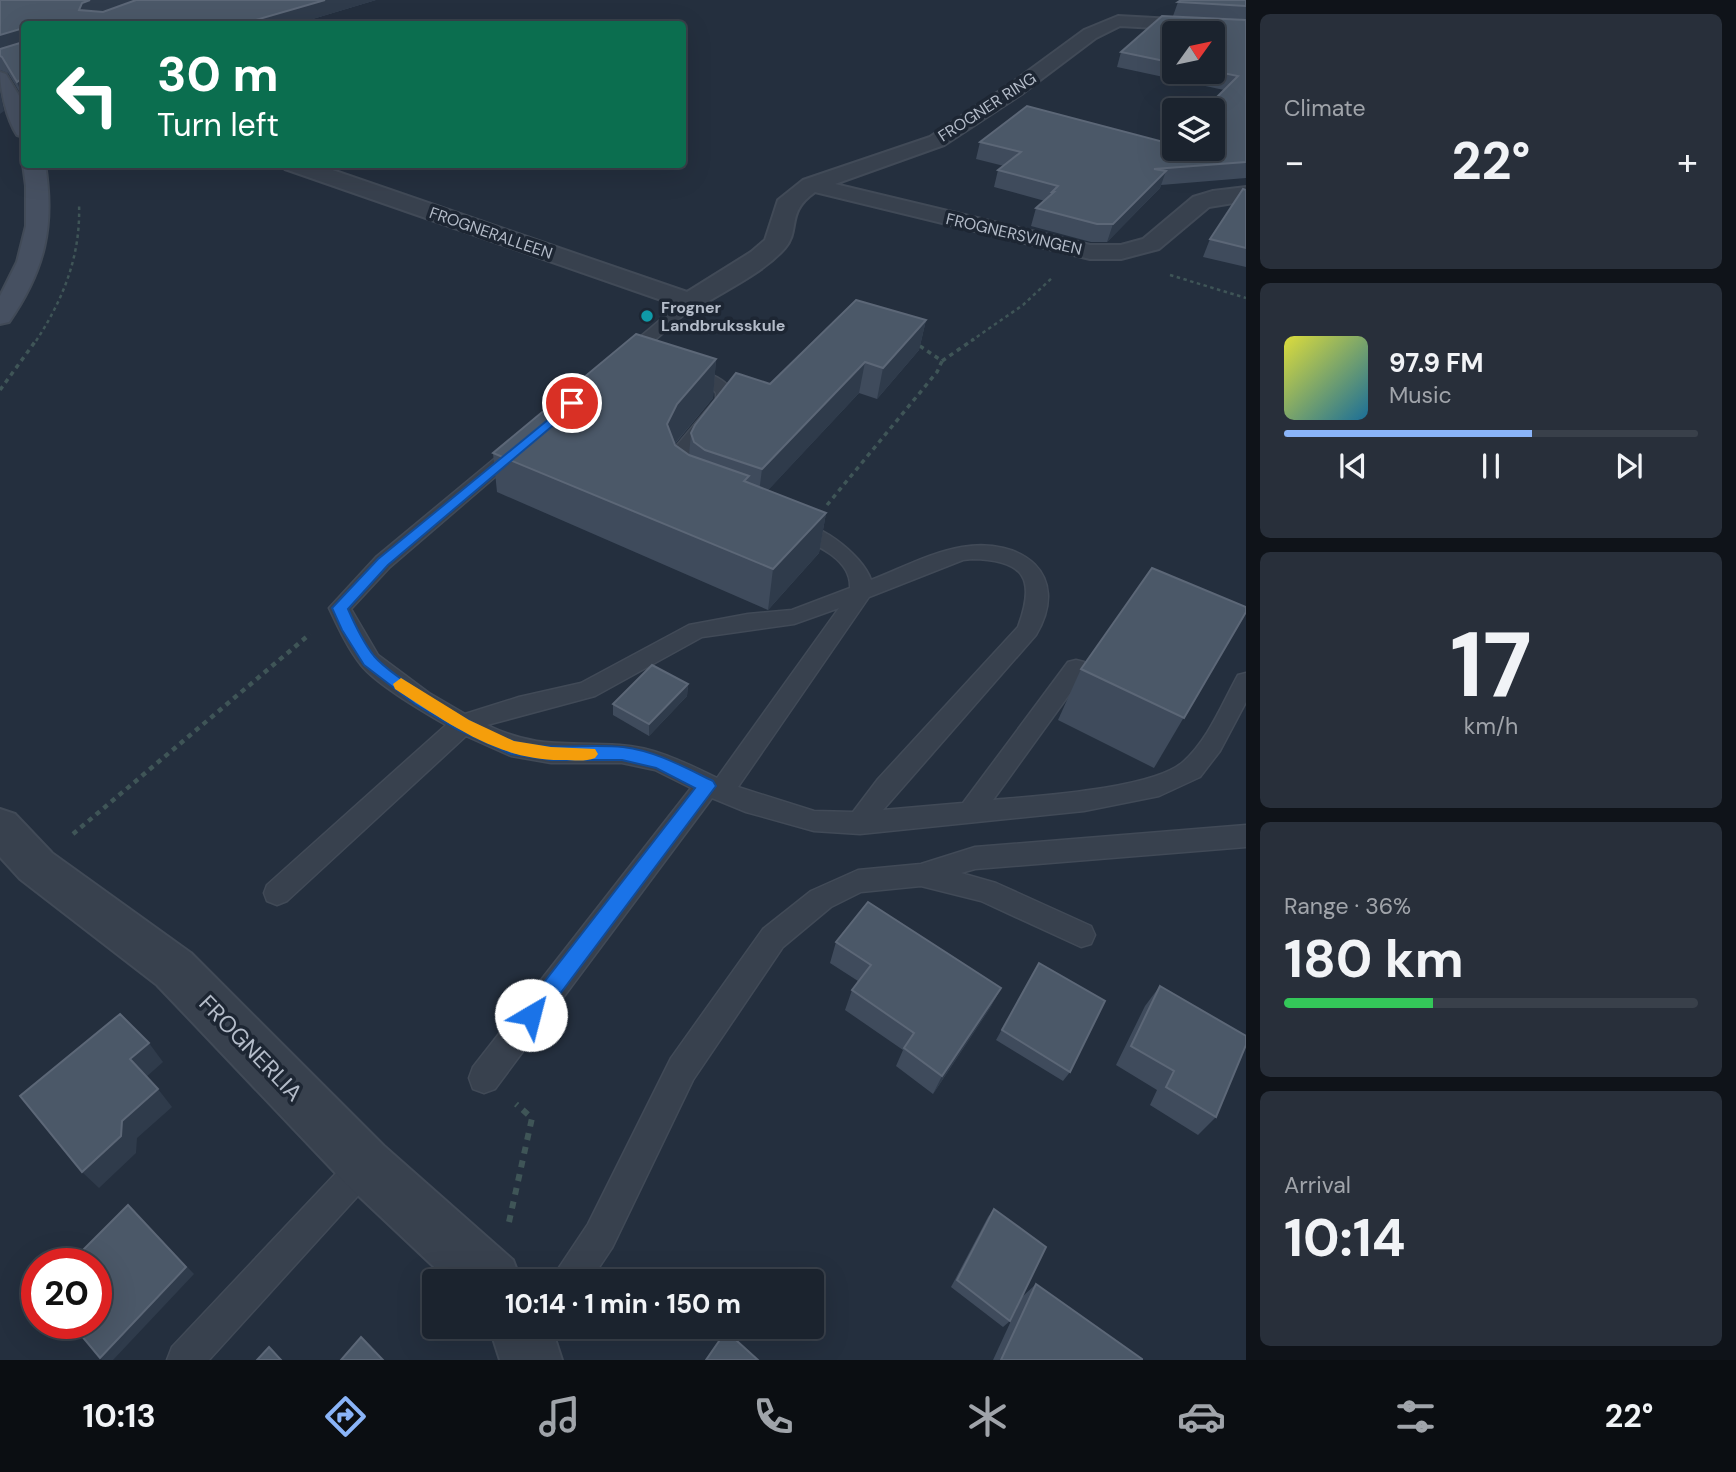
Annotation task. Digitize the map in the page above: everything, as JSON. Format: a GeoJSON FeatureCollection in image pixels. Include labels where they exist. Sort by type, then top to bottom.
{"type":"FeatureCollection","features":[{"type":"Feature","properties":{"kind":"main road"},"geometry":{"type":"LineString","coordinates":[[0,78],[21,110]]}},
{"type":"Feature","properties":{"kind":"main road"},"geometry":{"type":"LineString","coordinates":[[0,316],[29,266],[39,232],[39,195],[35,168]]}},
{"type":"Feature","properties":{"kind":"street"},"geometry":{"type":"LineString","coordinates":[[1118,21],[1141,7]]}},
{"type":"Feature","properties":{"kind":"street","name":"FROGNER RING"},"geometry":{"type":"LineString","coordinates":[[690,302],[760,257],[776,243],[789,200],[811,185],[937,141],[1016,89],[1090,34],[1118,21],[1246,28]]}},
{"type":"Feature","properties":{"kind":"street","name":"FROGNERALLEEN"},"geometry":{"type":"LineString","coordinates":[[305,168],[690,302]]}},
{"type":"Feature","properties":{"kind":"street","name":"FROGNERSVINGEN"},"geometry":{"type":"LineString","coordinates":[[811,185],[1090,252],[1121,252],[1151,244],[1201,202],[1246,194]]}},
{"type":"Feature","properties":{"kind":"street","name":"FROGNERLIA"},"geometry":{"type":"LineString","coordinates":[[0,827],[36,866],[174,969],[365,1165],[479,1269]]}},
{"type":"Feature","properties":{"kind":"lane"},"geometry":{"type":"LineString","coordinates":[[611,370],[690,302]]}},
{"type":"Feature","properties":{"kind":"lane"},"geometry":{"type":"LineString","coordinates":[[631,353],[706,378],[718,384],[725,392],[725,400],[683,449],[677,464],[682,478],[695,488]]}},
{"type":"Feature","properties":{"kind":"lane"},"geometry":{"type":"LineString","coordinates":[[530,439],[383,562],[340,608],[350,630],[370,661],[421,699],[463,724],[511,747],[551,754],[622,754],[660,762],[714,789],[771,810],[814,821],[860,823],[1084,801],[1159,786],[1191,770],[1205,753],[1246,681]]}},
{"type":"Feature","properties":{"kind":"lane"},"geometry":{"type":"LineString","coordinates":[[484,1078],[714,789],[859,595],[860,576],[851,562],[830,545],[780,523]]}},
{"type":"Feature","properties":{"kind":"lane"},"geometry":{"type":"LineString","coordinates":[[277,893],[463,724],[519,706],[587,690],[697,630],[793,617],[859,595],[960,554],[997,552],[1013,559],[1037,580],[1038,597],[1028,630],[887,786],[860,823]]}},
{"type":"Feature","properties":{"kind":"lane"},"geometry":{"type":"LineString","coordinates":[[970,813],[1076,668]]}},
{"type":"Feature","properties":{"kind":"lane"},"geometry":{"type":"LineString","coordinates":[[578,1269],[600,1236],[682,1069],[773,937],[821,899],[858,881],[920,875],[975,858],[1246,835]]}},
{"type":"Feature","properties":{"kind":"lane"},"geometry":{"type":"LineString","coordinates":[[920,875],[986,891],[1081,935]]}},
{"type":"Feature","properties":{"kind":"lane"},"geometry":{"type":"LineString","coordinates":[[185,1360],[365,1165]]}},
{"type":"Feature","properties":{"kind":"path"},"geometry":{"type":"LineString","coordinates":[[804,533],[937,372],[942,361],[1023,305],[1061,271],[1090,252]]}},
{"type":"Feature","properties":{"kind":"path"},"geometry":{"type":"LineString","coordinates":[[908,342],[927,349],[942,361]]}},
{"type":"Feature","properties":{"kind":"path"},"geometry":{"type":"LineString","coordinates":[[36,866],[340,608]]}},
{"type":"Feature","properties":{"kind":"path"},"geometry":{"type":"LineString","coordinates":[[484,1078],[532,1118],[508,1227]]}},
{"type":"Feature","properties":{"kind":"building"},"geometry":{"type":"Polygon","coordinates":[[[0,0],[90,0],[82,3],[79,10],[103,12],[136,0],[325,0],[252,21],[21,21],[21,79],[17,82],[0,56],[0,49],[20,43],[20,29],[0,35],[0,0]]]}},
{"type":"Feature","properties":{"kind":"building"},"geometry":{"type":"Polygon","coordinates":[[[1246,0],[1246,6],[1178,2],[1246,0]]]}},
{"type":"Feature","properties":{"kind":"building"},"geometry":{"type":"Polygon","coordinates":[[[1162,16],[1246,20],[1246,162],[1154,169],[1166,171],[1113,224],[1097,224],[1036,208],[1058,186],[998,170],[1021,152],[980,142],[1027,106],[1162,142],[1162,161],[1225,161],[1225,98],[1216,98],[1238,76],[1225,73],[1225,21],[1162,21],[1162,61],[1121,52],[1162,16]]]}},
{"type":"Feature","properties":{"kind":"building"},"geometry":{"type":"Polygon","coordinates":[[[1243,189],[1246,190],[1246,248],[1210,239],[1243,189]]]}},
{"type":"Feature","properties":{"kind":"building"},"geometry":{"type":"Polygon","coordinates":[[[856,300],[926,320],[883,368],[865,362],[762,469],[705,450],[694,442],[691,433],[695,425],[736,373],[770,384],[856,300]]]}},
{"type":"Feature","properties":{"kind":"building"},"geometry":{"type":"Polygon","coordinates":[[[636,334],[716,359],[677,404],[667,424],[675,445],[689,455],[749,476],[744,481],[826,513],[773,569],[493,453],[636,334]]]}},
{"type":"Feature","properties":{"kind":"building"},"geometry":{"type":"Polygon","coordinates":[[[1152,568],[1246,607],[1246,612],[1184,718],[1081,669],[1152,568]]]}},
{"type":"Feature","properties":{"kind":"building"},"geometry":{"type":"Polygon","coordinates":[[[652,665],[688,684],[649,724],[613,704],[652,665]]]}},
{"type":"Feature","properties":{"kind":"building"},"geometry":{"type":"Polygon","coordinates":[[[868,902],[1001,988],[942,1076],[904,1048],[914,1033],[852,990],[871,965],[836,942],[868,902]]]}},
{"type":"Feature","properties":{"kind":"building"},"geometry":{"type":"Polygon","coordinates":[[[1039,963],[1105,1001],[1070,1072],[1002,1030],[1039,963]]]}},
{"type":"Feature","properties":{"kind":"building"},"geometry":{"type":"Polygon","coordinates":[[[1160,986],[1246,1036],[1246,1045],[1216,1117],[1166,1087],[1174,1071],[1131,1046],[1160,986]]]}},
{"type":"Feature","properties":{"kind":"building"},"geometry":{"type":"Polygon","coordinates":[[[120,1014],[149,1043],[130,1059],[158,1089],[122,1121],[121,1136],[82,1172],[20,1096],[120,1014]]]}},
{"type":"Feature","properties":{"kind":"building"},"geometry":{"type":"Polygon","coordinates":[[[128,1205],[186,1267],[100,1358],[84,1339],[112,1339],[112,1248],[85,1248],[128,1205]]]}},
{"type":"Feature","properties":{"kind":"building"},"geometry":{"type":"Polygon","coordinates":[[[994,1209],[1046,1247],[1010,1321],[957,1280],[994,1209]]]}},
{"type":"Feature","properties":{"kind":"building"},"geometry":{"type":"Polygon","coordinates":[[[1036,1284],[1142,1359],[1142,1360],[1001,1360],[1036,1284]]]}},
{"type":"Feature","properties":{"kind":"building"},"geometry":{"type":"Polygon","coordinates":[[[361,1337],[383,1360],[341,1360],[361,1337]]]}},
{"type":"Feature","properties":{"kind":"building"},"geometry":{"type":"Polygon","coordinates":[[[720,1339],[735,1339],[758,1360],[706,1360],[720,1339]]]}},
{"type":"Feature","properties":{"kind":"building"},"geometry":{"type":"Polygon","coordinates":[[[269,1347],[281,1360],[257,1360],[269,1347]]]}},
{"type":"Feature","properties":{"kind":"slow traffic"},"geometry":{"type":"LineString","coordinates":[[401,684],[463,724],[511,747],[551,754],[589,754]]}},
{"type":"Feature","properties":{"kind":"place","name":"Frogner Landbruksskule"},"geometry":{"type":"Point","coordinates":[647,316]}},
{"type":"Feature","properties":{"kind":"route"},"geometry":{"type":"LineString","coordinates":[[531,1015],[707,786],[660,762],[622,754],[551,754],[511,747],[463,724],[421,699],[370,661],[350,630],[340,608],[383,562],[572,403]]}}]}
